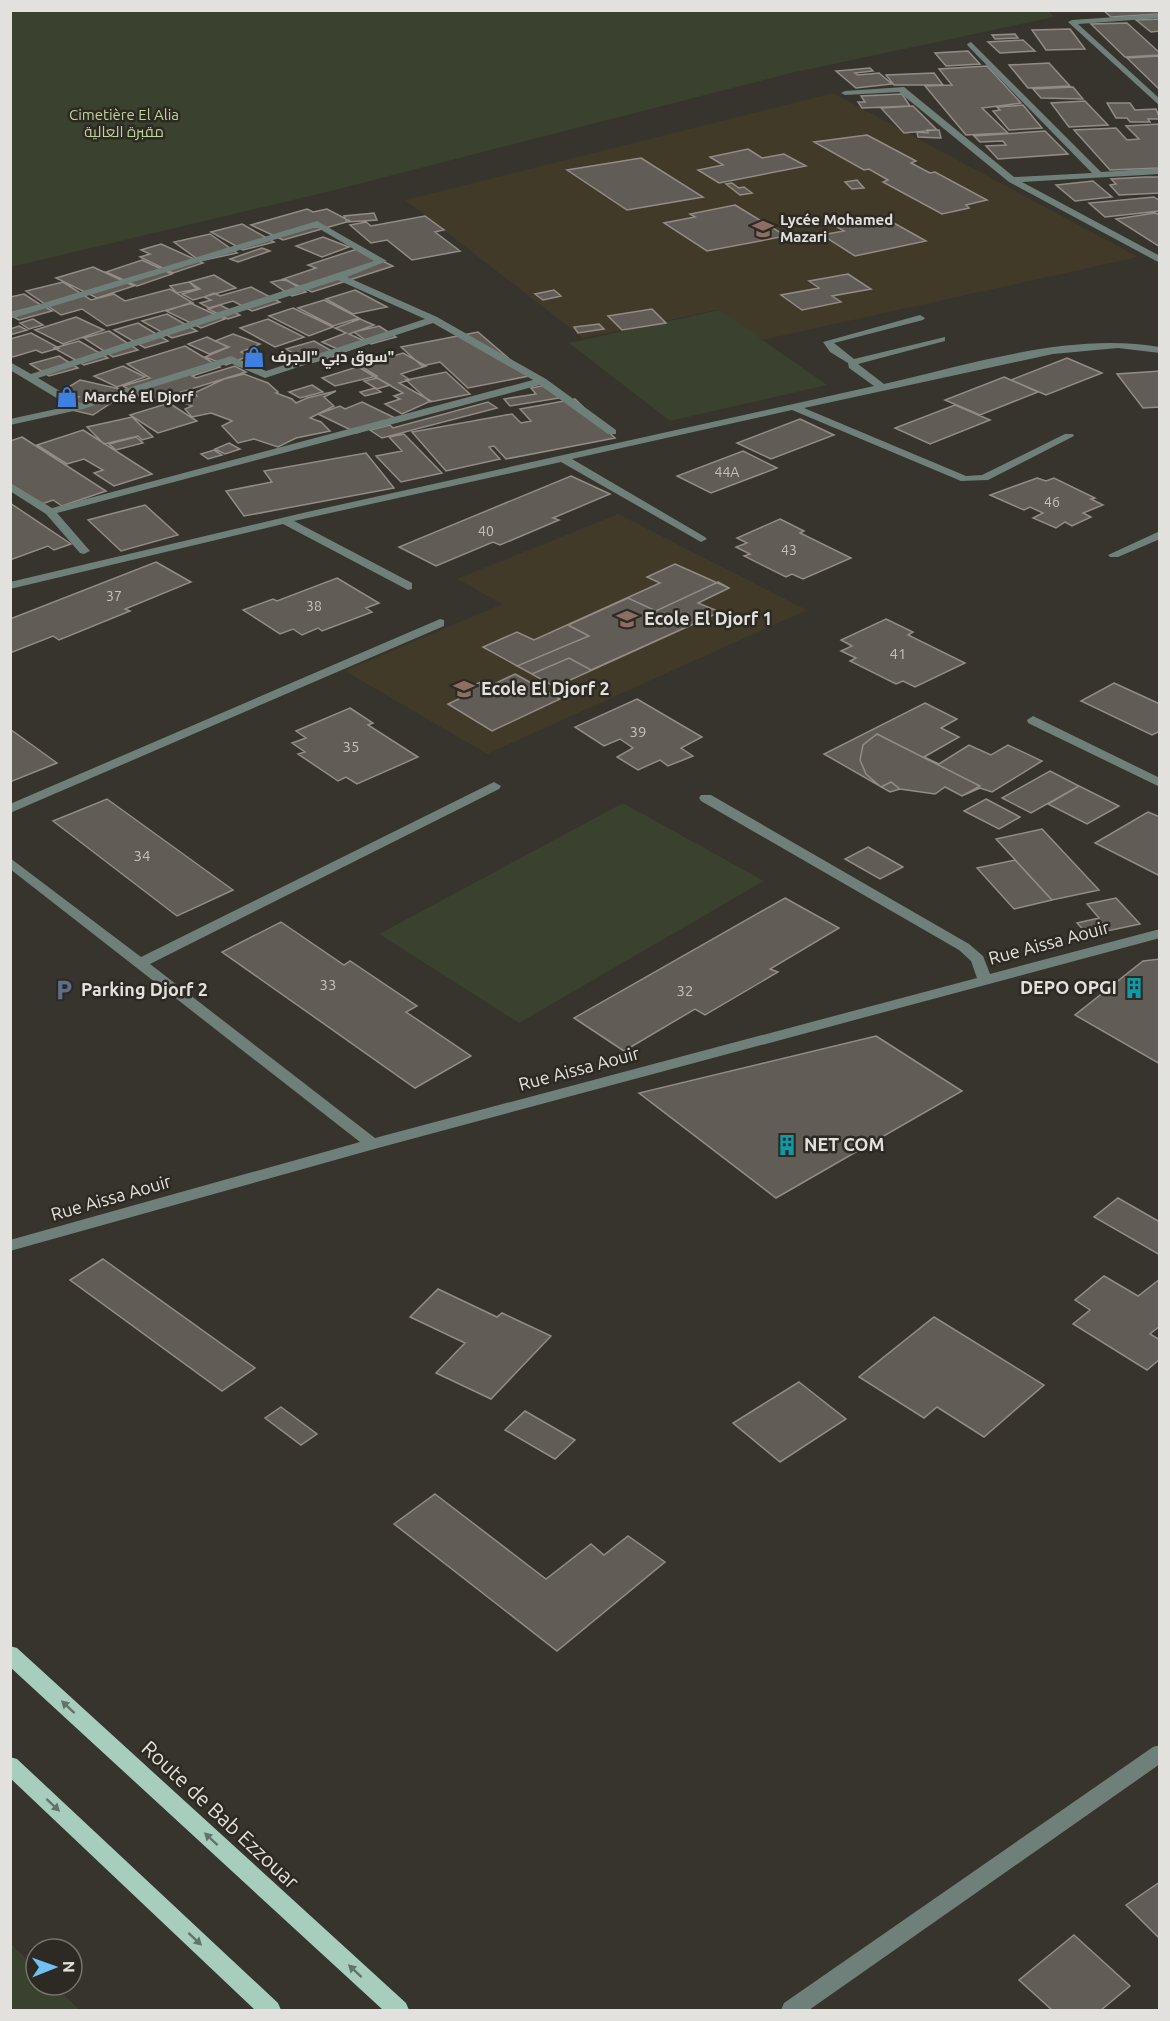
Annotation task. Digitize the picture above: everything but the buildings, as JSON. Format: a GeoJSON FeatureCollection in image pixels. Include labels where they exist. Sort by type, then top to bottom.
{"type":"FeatureCollection","features":[{"type":"Feature","properties":{"kind":"main road","name":"Route de Bab Ezzouar"},"geometry":{"type":"LineString","coordinates":[[10,1654],[398,2010]]}},
{"type":"Feature","properties":{"kind":"main road"},"geometry":{"type":"LineString","coordinates":[[10,1765],[270,2010]]}},
{"type":"Feature","properties":{"kind":"street"},"geometry":{"type":"LineString","coordinates":[[1160,16],[1072,22],[1160,104]]}},
{"type":"Feature","properties":{"kind":"street"},"geometry":{"type":"LineString","coordinates":[[971,44],[1098,174]]}},
{"type":"Feature","properties":{"kind":"street"},"geometry":{"type":"LineString","coordinates":[[845,93],[901,89],[1012,180],[1160,260]]}},
{"type":"Feature","properties":{"kind":"street"},"geometry":{"type":"LineString","coordinates":[[1012,180],[1160,171]]}},
{"type":"Feature","properties":{"kind":"street"},"geometry":{"type":"LineString","coordinates":[[10,316],[316,225],[382,261],[31,377]]}},
{"type":"Feature","properties":{"kind":"street"},"geometry":{"type":"LineString","coordinates":[[339,277],[434,320],[542,381],[612,432]]}},
{"type":"Feature","properties":{"kind":"street"},"geometry":{"type":"LineString","coordinates":[[882,387],[853,366],[853,362],[834,350],[828,342],[920,318]]}},
{"type":"Feature","properties":{"kind":"street"},"geometry":{"type":"LineString","coordinates":[[10,422],[79,407],[231,359],[265,375],[434,320]]}},
{"type":"Feature","properties":{"kind":"street"},"geometry":{"type":"LineString","coordinates":[[853,362],[940,339]]}},
{"type":"Feature","properties":{"kind":"street"},"geometry":{"type":"LineString","coordinates":[[10,586],[285,521],[990,363],[1069,349],[1115,345],[1160,350]]}},
{"type":"Feature","properties":{"kind":"street"},"geometry":{"type":"LineString","coordinates":[[10,365],[79,407]]}},
{"type":"Feature","properties":{"kind":"street"},"geometry":{"type":"LineString","coordinates":[[50,512],[542,381]]}},
{"type":"Feature","properties":{"kind":"street"},"geometry":{"type":"LineString","coordinates":[[793,407],[965,479],[984,478],[1069,436]]}},
{"type":"Feature","properties":{"kind":"street"},"geometry":{"type":"LineString","coordinates":[[562,458],[701,539]]}},
{"type":"Feature","properties":{"kind":"street"},"geometry":{"type":"LineString","coordinates":[[10,486],[50,512],[84,550]]}},
{"type":"Feature","properties":{"kind":"street"},"geometry":{"type":"LineString","coordinates":[[285,521],[408,586]]}},
{"type":"Feature","properties":{"kind":"street"},"geometry":{"type":"LineString","coordinates":[[1114,555],[1160,534]]}},
{"type":"Feature","properties":{"kind":"street"},"geometry":{"type":"LineString","coordinates":[[10,809],[440,623]]}},
{"type":"Feature","properties":{"kind":"street"},"geometry":{"type":"LineString","coordinates":[[1033,720],[1160,783]]}},
{"type":"Feature","properties":{"kind":"street"},"geometry":{"type":"LineString","coordinates":[[141,963],[494,786]]}},
{"type":"Feature","properties":{"kind":"street"},"geometry":{"type":"LineString","coordinates":[[706,798],[964,947],[978,959],[985,981]]}},
{"type":"Feature","properties":{"kind":"street"},"geometry":{"type":"LineString","coordinates":[[10,862],[372,1144]]}},
{"type":"Feature","properties":{"kind":"street","name":"Rue Aissa Aouir"},"geometry":{"type":"LineString","coordinates":[[10,1246],[372,1144],[1160,933]]}},
{"type":"Feature","properties":{"kind":"street"},"geometry":{"type":"LineString","coordinates":[[792,2010],[1160,1753]]}},
{"type":"Feature","properties":{"kind":"shaded area","name":"Lycée Mohamed Mazari"},"geometry":{"type":"Polygon","coordinates":[[[833,93],[1138,257],[762,340],[717,310],[583,338],[405,200],[833,93]]]}},
{"type":"Feature","properties":{"kind":"shaded area","name":"Ecole El Djorf 1"},"geometry":{"type":"Polygon","coordinates":[[[618,514],[807,610],[487,754],[345,671],[502,604],[457,579],[618,514]]]}},
{"type":"Feature","properties":{"kind":"green space","name":"Cimetière El Alia مقبرة العالية"},"geometry":{"type":"Polygon","coordinates":[[[1048,10],[1054,17],[791,73],[327,192],[11,267],[11,11],[1048,10]]]}},
{"type":"Feature","properties":{"kind":"green space"},"geometry":{"type":"Polygon","coordinates":[[[720,310],[827,385],[670,421],[569,343],[720,310]]]}},
{"type":"Feature","properties":{"kind":"green space"},"geometry":{"type":"Polygon","coordinates":[[[623,803],[764,881],[519,1023],[379,934],[623,803]]]}},
{"type":"Feature","properties":{"kind":"green space"},"geometry":{"type":"Polygon","coordinates":[[[10,1943],[24,1956],[24,1997],[66,1997],[80,2010],[11,2010],[10,1943]]]}},
{"type":"Feature","properties":{"kind":"place","name":"Lycée Mohamed Mazari"},"geometry":{"type":"Point","coordinates":[763,229]}},
{"type":"Feature","properties":{"kind":"place","name":"سوق دبي \"الجرف\""},"geometry":{"type":"Point","coordinates":[254,357]}},
{"type":"Feature","properties":{"kind":"place","name":"Marché El Djorf"},"geometry":{"type":"Point","coordinates":[67,397]}},
{"type":"Feature","properties":{"kind":"place","name":"Ecole El Djorf 1"},"geometry":{"type":"Point","coordinates":[627,619]}},
{"type":"Feature","properties":{"kind":"place","name":"Ecole El Djorf 2"},"geometry":{"type":"Point","coordinates":[464,689]}},
{"type":"Feature","properties":{"kind":"place","name":"DEPO OPGI"},"geometry":{"type":"Point","coordinates":[1134,988]}},
{"type":"Feature","properties":{"kind":"place","name":"Parking Djorf 2"},"geometry":{"type":"Point","coordinates":[64,990]}},
{"type":"Feature","properties":{"kind":"place","name":"NET COM"},"geometry":{"type":"Point","coordinates":[787,1145]}}]}
